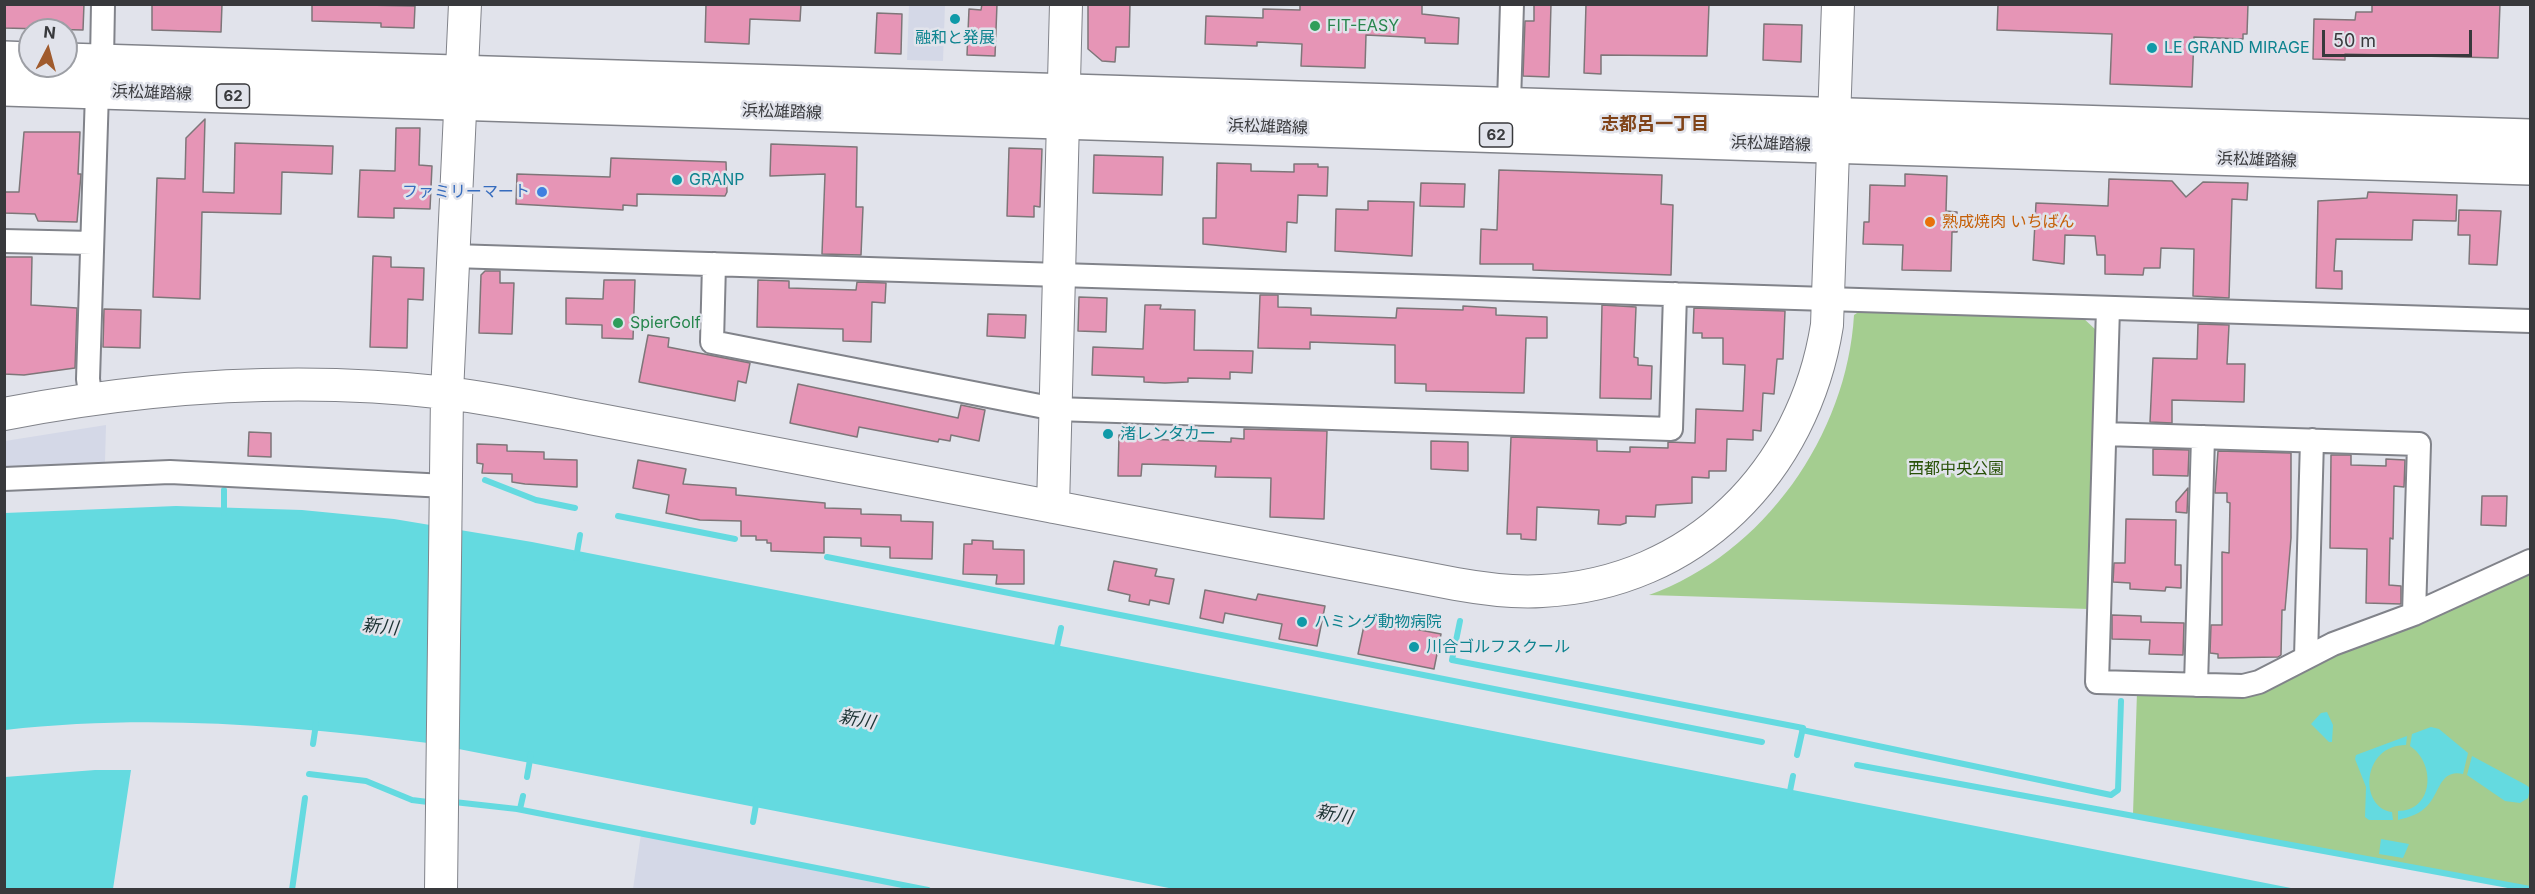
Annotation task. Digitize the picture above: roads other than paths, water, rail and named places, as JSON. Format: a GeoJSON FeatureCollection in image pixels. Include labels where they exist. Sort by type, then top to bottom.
{"type":"FeatureCollection","features":[{"type":"Feature","properties":{"kind":"main road","name":"浜松雄踏線"},"geometry":{"type":"LineString","coordinates":[[78,66],[99,76]]}},
{"type":"Feature","properties":{"kind":"main road","name":"浜松雄踏線"},"geometry":{"type":"LineString","coordinates":[[4,88],[99,76],[1062,105],[1833,147],[2530,168]]}},
{"type":"Feature","properties":{"kind":"main road","name":"浜松雄踏線"},"geometry":{"type":"LineString","coordinates":[[1062,105],[1509,104],[2530,136]]}},
{"type":"Feature","properties":{"kind":"street"},"geometry":{"type":"LineString","coordinates":[[91,400],[88,379],[92,243],[103,4]]}},
{"type":"Feature","properties":{"kind":"street"},"geometry":{"type":"LineString","coordinates":[[441,890],[447,393],[465,4]]}},
{"type":"Feature","properties":{"kind":"street"},"geometry":{"type":"LineString","coordinates":[[1053,507],[1066,4]]}},
{"type":"Feature","properties":{"kind":"street"},"geometry":{"type":"LineString","coordinates":[[1509,104],[1512,4]]}},
{"type":"Feature","properties":{"kind":"street"},"geometry":{"type":"LineString","coordinates":[[4,414],[91,400],[180,390],[256,386],[324,386],[447,393],[552,410],[1481,588],[1543,591],[1597,584],[1647,567],[1693,542],[1734,509],[1769,470],[1797,426],[1816,377],[1827,325],[1838,4]]}},
{"type":"Feature","properties":{"kind":"street"},"geometry":{"type":"LineString","coordinates":[[4,241],[92,243]]}},
{"type":"Feature","properties":{"kind":"street"},"geometry":{"type":"LineString","coordinates":[[453,256],[2530,321]]}},
{"type":"Feature","properties":{"kind":"street"},"geometry":{"type":"LineString","coordinates":[[714,264],[712,342],[1055,409],[1671,429],[1675,294]]}},
{"type":"Feature","properties":{"kind":"street"},"geometry":{"type":"LineString","coordinates":[[2108,308],[2097,682],[2243,686],[2259,682],[2333,644],[2414,614],[2530,561]]}},
{"type":"Feature","properties":{"kind":"street"},"geometry":{"type":"LineString","coordinates":[[2105,434],[2420,444],[2414,614]]}},
{"type":"Feature","properties":{"kind":"street"},"geometry":{"type":"LineString","coordinates":[[2196,685],[2203,437]]}},
{"type":"Feature","properties":{"kind":"street"},"geometry":{"type":"LineString","coordinates":[[2306,657],[2312,440]]}},
{"type":"Feature","properties":{"kind":"street"},"geometry":{"type":"LineString","coordinates":[[4,479],[170,472],[445,496]]}},
{"type":"Feature","properties":{"kind":"water","name":"新川"},"geometry":{"type":"Polygon","coordinates":[[[176,506],[302,510],[394,519],[532,542],[2296,889],[1174,889],[428,743],[322,731],[164,722],[58,725],[5,730],[5,513],[176,506]]]}},
{"type":"Feature","properties":{"kind":"water"},"geometry":{"type":"Polygon","coordinates":[[[2327,712],[2333,725],[2332,742],[2329,742],[2311,724],[2321,713],[2327,712]]]}},
{"type":"Feature","properties":{"kind":"water"},"geometry":{"type":"Polygon","coordinates":[[[2431,727],[2439,729],[2468,753],[2463,774],[2455,773],[2445,778],[2425,808],[2414,815],[2398,820],[2398,811],[2410,809],[2419,803],[2424,795],[2427,774],[2424,763],[2410,746],[2412,734],[2431,727]]]}},
{"type":"Feature","properties":{"kind":"water"},"geometry":{"type":"Polygon","coordinates":[[[2407,736],[2406,745],[2391,748],[2380,755],[2373,765],[2370,777],[2370,789],[2374,800],[2381,808],[2392,812],[2393,820],[2369,820],[2365,817],[2366,787],[2355,759],[2356,755],[2407,736]]]}},
{"type":"Feature","properties":{"kind":"water"},"geometry":{"type":"Polygon","coordinates":[[[2472,756],[2530,788],[2528,798],[2520,803],[2505,801],[2467,775],[2472,756]]]}},
{"type":"Feature","properties":{"kind":"water"},"geometry":{"type":"Polygon","coordinates":[[[95,770],[131,770],[113,889],[5,889],[5,777],[95,770]]]}},
{"type":"Feature","properties":{"kind":"water"},"geometry":{"type":"Polygon","coordinates":[[[2381,839],[2409,844],[2403,858],[2379,854],[2381,839]]]}},
{"type":"Feature","properties":{"kind":"waterway"},"geometry":{"type":"LineString","coordinates":[[485,480],[536,500],[575,508]]}},
{"type":"Feature","properties":{"kind":"waterway"},"geometry":{"type":"LineString","coordinates":[[224,490],[224,513]]}},
{"type":"Feature","properties":{"kind":"waterway"},"geometry":{"type":"LineString","coordinates":[[618,516],[735,539]]}},
{"type":"Feature","properties":{"kind":"waterway"},"geometry":{"type":"LineString","coordinates":[[576,558],[580,535]]}},
{"type":"Feature","properties":{"kind":"waterway"},"geometry":{"type":"LineString","coordinates":[[827,557],[1762,742]]}},
{"type":"Feature","properties":{"kind":"waterway"},"geometry":{"type":"LineString","coordinates":[[1460,621],[1452,660],[1803,728],[1797,755]]}},
{"type":"Feature","properties":{"kind":"waterway"},"geometry":{"type":"LineString","coordinates":[[1056,651],[1061,628]]}},
{"type":"Feature","properties":{"kind":"waterway"},"geometry":{"type":"LineString","coordinates":[[1802,730],[2111,795],[2118,790],[2121,701]]}},
{"type":"Feature","properties":{"kind":"waterway"},"geometry":{"type":"LineString","coordinates":[[313,744],[316,724]]}},
{"type":"Feature","properties":{"kind":"waterway"},"geometry":{"type":"LineString","coordinates":[[527,777],[531,754]]}},
{"type":"Feature","properties":{"kind":"waterway"},"geometry":{"type":"LineString","coordinates":[[1857,765],[2530,889]]}},
{"type":"Feature","properties":{"kind":"waterway"},"geometry":{"type":"LineString","coordinates":[[309,774],[366,781],[412,800],[428,802]]}},
{"type":"Feature","properties":{"kind":"waterway"},"geometry":{"type":"LineString","coordinates":[[1789,796],[1793,776]]}},
{"type":"Feature","properties":{"kind":"waterway"},"geometry":{"type":"LineString","coordinates":[[520,809],[523,796]]}},
{"type":"Feature","properties":{"kind":"waterway"},"geometry":{"type":"LineString","coordinates":[[292,890],[305,798]]}},
{"type":"Feature","properties":{"kind":"waterway"},"geometry":{"type":"LineString","coordinates":[[753,822],[757,799]]}},
{"type":"Feature","properties":{"kind":"waterway"},"geometry":{"type":"LineString","coordinates":[[454,806],[454,802],[517,809],[928,890]]}},
{"type":"Feature","properties":{"kind":"place","name":"融和と発展"},"geometry":{"type":"Point","coordinates":[955,19]}},
{"type":"Feature","properties":{"kind":"place","name":"FIT-EASY"},"geometry":{"type":"Point","coordinates":[1315,26]}},
{"type":"Feature","properties":{"kind":"place","name":"LE GRAND MIRAGE"},"geometry":{"type":"Point","coordinates":[2152,48]}},
{"type":"Feature","properties":{"kind":"place","name":"GRANP"},"geometry":{"type":"Point","coordinates":[677,180]}},
{"type":"Feature","properties":{"kind":"place","name":"ファミリーマート"},"geometry":{"type":"Point","coordinates":[542,192]}},
{"type":"Feature","properties":{"kind":"place","name":"熟成焼肉 いちばん"},"geometry":{"type":"Point","coordinates":[1930,222]}},
{"type":"Feature","properties":{"kind":"place","name":"SpierGolf"},"geometry":{"type":"Point","coordinates":[618,323]}},
{"type":"Feature","properties":{"kind":"place","name":"渚レンタカー"},"geometry":{"type":"Point","coordinates":[1108,434]}},
{"type":"Feature","properties":{"kind":"place","name":"ハミング動物病院"},"geometry":{"type":"Point","coordinates":[1302,622]}},
{"type":"Feature","properties":{"kind":"place","name":"川合ゴルフスクール"},"geometry":{"type":"Point","coordinates":[1414,647]}},
{"type":"Feature","properties":{"kind":"district","name":"志都呂一丁目"},"geometry":{"type":"Point","coordinates":[1655,125]}},
{"type":"Feature","properties":{"kind":"park label","name":"西都中央公園"},"geometry":{"type":"Point","coordinates":[1956,469]}}]}
